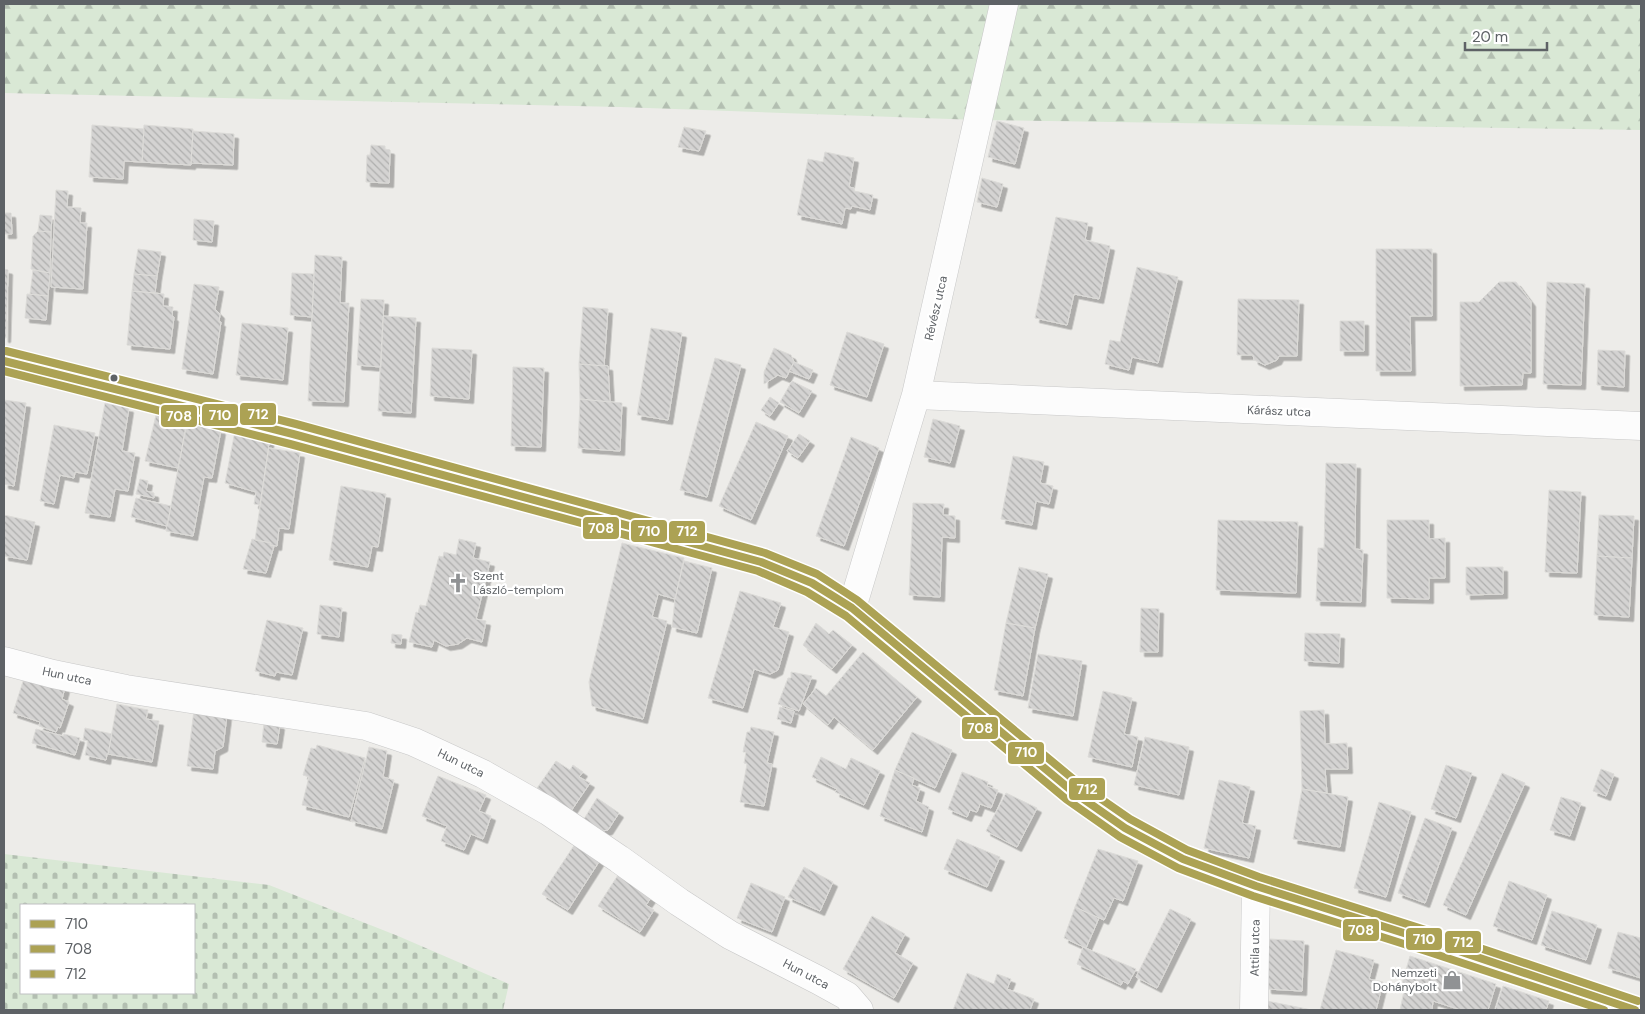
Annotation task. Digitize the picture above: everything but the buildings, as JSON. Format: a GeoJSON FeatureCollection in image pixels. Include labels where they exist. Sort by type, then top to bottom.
{"type":"FeatureCollection","features":[{"type":"Feature","properties":{"kind":"street","name":"Révész utca"},"geometry":{"type":"LineString","coordinates":[[852,608],[916,395],[1004,4]]}},
{"type":"Feature","properties":{"kind":"street"},"geometry":{"type":"LineString","coordinates":[[4,361],[293,434],[761,562],[812,584],[852,608],[1072,791],[1125,828],[1183,859],[1256,886],[1429,941],[1635,1010]]}},
{"type":"Feature","properties":{"kind":"street","name":"Kárász utca"},"geometry":{"type":"LineString","coordinates":[[916,395],[1641,426]]}},
{"type":"Feature","properties":{"kind":"street","name":"Hun utca"},"geometry":{"type":"LineString","coordinates":[[4,661],[126,689],[366,726],[414,742],[483,774],[548,811],[730,935],[847,996],[859,1010]]}},
{"type":"Feature","properties":{"kind":"street","name":"Attila utca"},"geometry":{"type":"LineString","coordinates":[[1254,1010],[1256,886]]}},
{"type":"Feature","properties":{"kind":"green space"},"geometry":{"type":"Polygon","coordinates":[[[4,4],[1641,4],[1641,130],[978,120],[620,107],[4,93],[4,4]]]}},
{"type":"Feature","properties":{"kind":"green space"},"geometry":{"type":"Polygon","coordinates":[[[4,854],[269,885],[398,936],[509,984],[503,1010],[4,1010],[4,854]]]}},
{"type":"Feature","properties":{"kind":"transit line","name":"712"},"geometry":{"type":"LineString","coordinates":[[6,351],[296,424],[765,553],[817,574],[857,600],[1078,783],[1130,819],[1187,850],[1259,877],[1432,932],[1638,1001]]}},
{"type":"Feature","properties":{"kind":"transit line","name":"710"},"geometry":{"type":"LineString","coordinates":[[4,361],[293,434],[761,562],[812,583],[852,608],[1072,791],[1125,828],[1183,859],[1256,886],[1429,941],[1635,1010]]}},
{"type":"Feature","properties":{"kind":"transit line","name":"708"},"geometry":{"type":"LineString","coordinates":[[4,371],[290,444],[758,571],[807,592],[846,616],[1066,799],[1120,837],[1178,868],[1253,896],[1604,1010]]}},
{"type":"Feature","properties":{"kind":"place","name":"Szent László-templom"},"geometry":{"type":"Point","coordinates":[458,583]}},
{"type":"Feature","properties":{"kind":"place","name":"Nemzeti Dohánybolt"},"geometry":{"type":"Point","coordinates":[1452,980]}}]}
